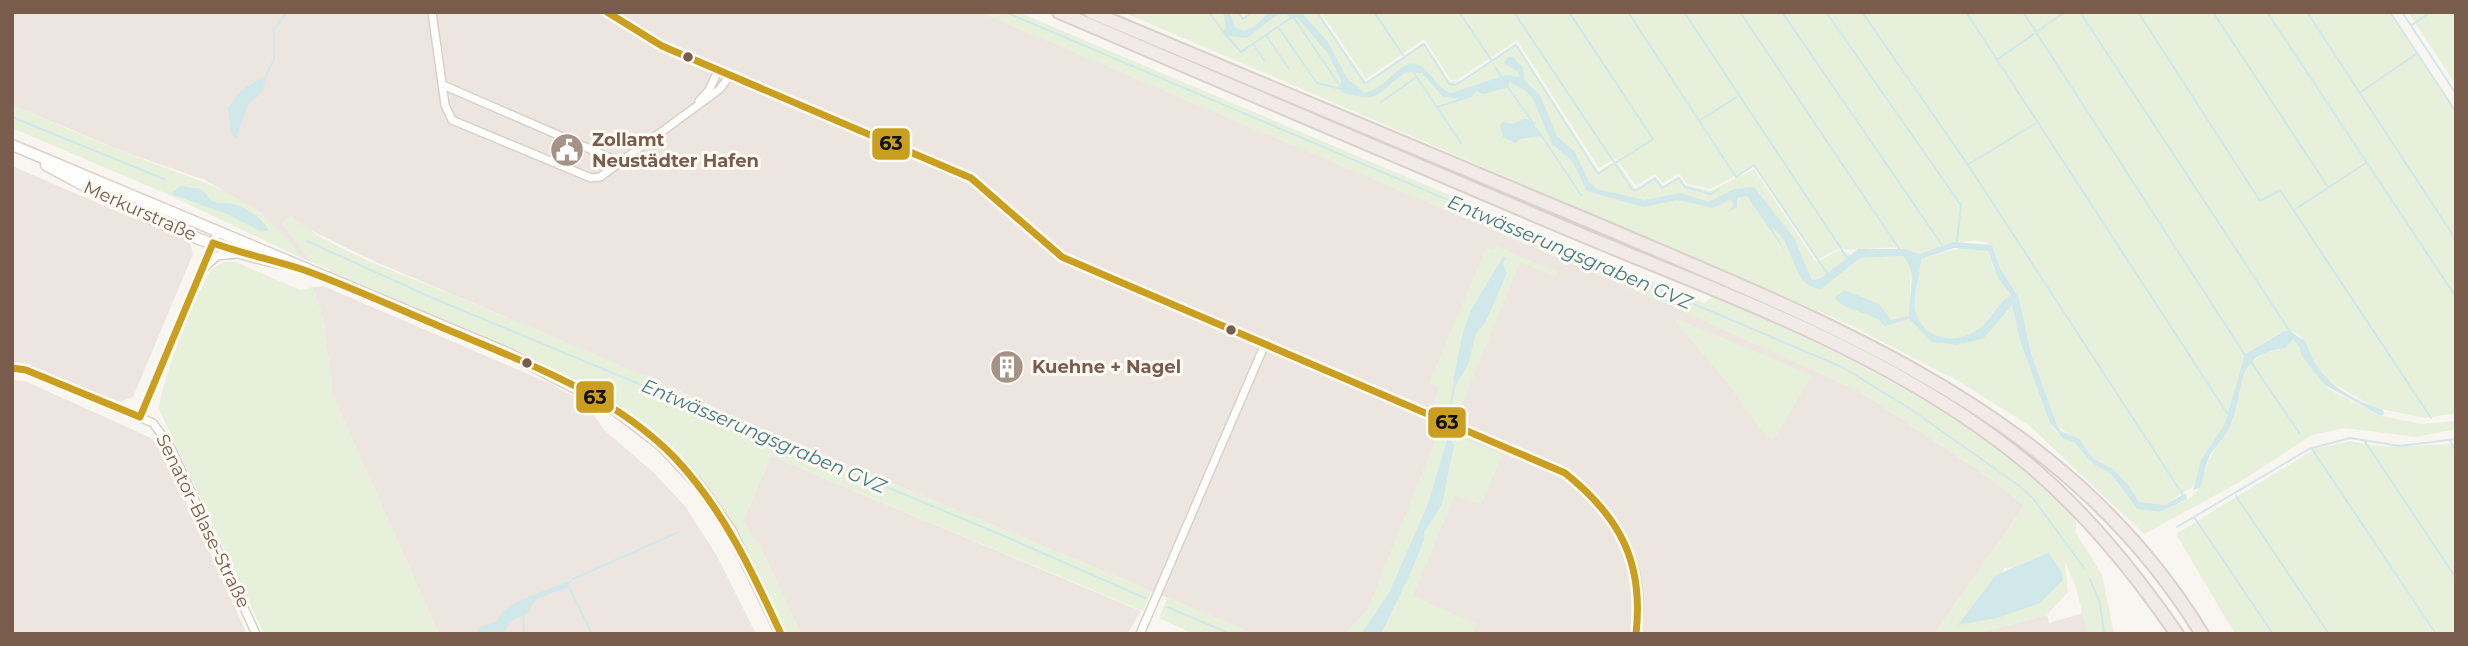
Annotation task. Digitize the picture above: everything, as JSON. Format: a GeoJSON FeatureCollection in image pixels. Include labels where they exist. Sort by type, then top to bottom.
{"type":"FeatureCollection","features":[{"type":"Feature","properties":{"kind":"highway"},"geometry":{"type":"LineString","coordinates":[[1059,12],[1782,319],[1911,383],[2000,442],[2055,488],[2117,553],[2177,634]]}},
{"type":"Feature","properties":{"kind":"highway"},"geometry":{"type":"LineString","coordinates":[[1091,12],[1788,307],[1921,372],[1981,409],[2030,445],[2105,511],[2165,582],[2202,634]]}},
{"type":"Feature","properties":{"kind":"street"},"geometry":{"type":"LineString","coordinates":[[432,12],[447,115],[457,124],[591,178],[600,177],[720,89],[730,75]]}},
{"type":"Feature","properties":{"kind":"street"},"geometry":{"type":"LineString","coordinates":[[607,12],[640,35],[971,178],[987,188],[1045,245],[1062,257],[1538,459],[1586,487],[1613,518],[1634,562],[1639,594],[1636,634]]}},
{"type":"Feature","properties":{"kind":"street"},"geometry":{"type":"LineString","coordinates":[[691,109],[709,90],[719,71]]}},
{"type":"Feature","properties":{"kind":"street"},"geometry":{"type":"LineString","coordinates":[[443,85],[620,162]]}},
{"type":"Feature","properties":{"kind":"street","name":"Merkurstraße"},"geometry":{"type":"LineString","coordinates":[[12,146],[86,188],[314,273],[517,358],[578,387],[635,424],[680,464],[715,507],[750,567],[781,634]]}},
{"type":"Feature","properties":{"kind":"street","name":"Merkurstraße"},"geometry":{"type":"LineString","coordinates":[[215,238],[237,253],[314,273]]}},
{"type":"Feature","properties":{"kind":"street","name":"Senator-Blase-Straße"},"geometry":{"type":"LineString","coordinates":[[140,417],[215,238]]}},
{"type":"Feature","properties":{"kind":"street"},"geometry":{"type":"LineString","coordinates":[[199,274],[217,256],[237,253]]}},
{"type":"Feature","properties":{"kind":"street"},"geometry":{"type":"LineString","coordinates":[[1140,634],[1161,591],[1265,344]]}},
{"type":"Feature","properties":{"kind":"street","name":"Senator-Blase-Straße"},"geometry":{"type":"LineString","coordinates":[[12,368],[26,369],[153,423],[171,448],[256,634]]}},
{"type":"Feature","properties":{"kind":"shaded area"},"geometry":{"type":"Polygon","coordinates":[[[12,12],[980,12],[1681,310],[1859,391],[1990,478],[2024,506],[1934,634],[1254,634],[741,420],[680,391],[376,262],[306,228],[291,217],[282,223],[311,262],[303,259],[261,213],[205,180],[127,153],[12,105],[12,12]]]}},
{"type":"Feature","properties":{"kind":"shaded area"},"geometry":{"type":"Polygon","coordinates":[[[12,166],[190,243],[193,254],[133,397],[120,402],[12,361],[12,166]]]}},
{"type":"Feature","properties":{"kind":"shaded area"},"geometry":{"type":"Polygon","coordinates":[[[323,286],[549,383],[587,404],[604,430],[653,472],[685,506],[717,556],[756,634],[439,634],[333,396],[324,323],[313,287],[323,286]]]}},
{"type":"Feature","properties":{"kind":"shaded area"},"geometry":{"type":"Polygon","coordinates":[[[12,380],[25,381],[151,438],[162,452],[186,501],[247,634],[12,634],[12,380]]]}},
{"type":"Feature","properties":{"kind":"shaded area"},"geometry":{"type":"Polygon","coordinates":[[[771,456],[1141,611],[1127,634],[801,634],[762,550],[743,521],[771,456]]]}},
{"type":"Feature","properties":{"kind":"shaded area"},"geometry":{"type":"Polygon","coordinates":[[[2087,612],[2089,634],[1974,634],[2047,615],[2049,623],[2087,612]]]}},
{"type":"Feature","properties":{"kind":"green space"},"geometry":{"type":"Polygon","coordinates":[[[979,12],[1018,12],[1704,303],[1712,297],[1876,373],[1939,409],[1983,439],[2076,517],[2076,533],[2102,575],[2114,634],[2087,634],[2076,587],[2065,562],[2068,592],[2047,615],[1974,634],[1934,634],[2024,506],[1990,478],[1859,391],[1681,310],[979,12]],[[2038,555],[2020,567],[2005,568],[1959,624],[2038,555]]]}},
{"type":"Feature","properties":{"kind":"green space"},"geometry":{"type":"Polygon","coordinates":[[[1123,12],[1239,12],[1243,17],[1250,12],[1318,12],[1366,82],[1424,42],[1450,82],[1462,80],[1516,43],[1598,171],[1616,161],[1635,189],[1655,177],[1663,186],[1679,176],[1685,185],[1710,191],[1754,169],[1816,262],[1839,250],[1860,258],[1903,256],[1911,266],[1909,319],[1932,342],[1957,345],[1983,339],[2009,306],[2014,306],[2021,344],[2050,423],[2056,432],[2074,442],[2092,463],[2112,475],[2137,509],[2160,512],[2190,498],[2200,488],[2208,461],[2232,422],[2239,386],[2248,365],[2265,352],[2286,348],[2293,339],[2300,348],[2301,355],[2330,390],[2381,416],[2423,424],[2456,421],[2456,429],[2416,437],[2345,428],[2312,435],[2238,483],[2144,534],[2030,426],[1960,382],[1850,325],[1123,12]]]}},
{"type":"Feature","properties":{"kind":"green space"},"geometry":{"type":"Polygon","coordinates":[[[1321,12],[2390,12],[2456,111],[2456,413],[2425,418],[2376,408],[2323,378],[2301,337],[2291,331],[2279,333],[2245,354],[2225,423],[2201,460],[2198,480],[2164,505],[2145,505],[2135,500],[2129,486],[2113,469],[2094,459],[2084,445],[2056,425],[2031,354],[2019,298],[2000,268],[1992,245],[1963,242],[1919,254],[1895,248],[1839,248],[1817,260],[1754,166],[1710,189],[1686,183],[1679,173],[1663,183],[1655,174],[1636,186],[1616,158],[1599,168],[1517,40],[1457,80],[1451,80],[1424,39],[1366,79],[1321,12]]]}},
{"type":"Feature","properties":{"kind":"green space"},"geometry":{"type":"Polygon","coordinates":[[[2408,12],[2456,12],[2456,85],[2408,12]]]}},
{"type":"Feature","properties":{"kind":"green space"},"geometry":{"type":"Polygon","coordinates":[[[12,105],[224,191],[264,217],[284,235],[303,259],[167,194],[12,128],[12,105]]]}},
{"type":"Feature","properties":{"kind":"green space"},"geometry":{"type":"Polygon","coordinates":[[[291,217],[309,230],[369,261],[1151,591],[1143,611],[771,456],[743,521],[762,550],[801,634],[789,634],[735,525],[707,490],[608,401],[523,353],[482,339],[332,275],[329,269],[311,262],[281,223],[291,217]]]}},
{"type":"Feature","properties":{"kind":"green space"},"geometry":{"type":"Polygon","coordinates":[[[1496,246],[1558,272],[1556,277],[1520,262],[1459,412],[1434,401],[1439,387],[1429,383],[1486,248],[1494,250],[1496,246]]]}},
{"type":"Feature","properties":{"kind":"green space"},"geometry":{"type":"Polygon","coordinates":[[[1964,247],[1988,251],[1993,267],[2011,295],[1978,329],[1960,337],[1942,338],[1926,330],[1916,313],[1915,300],[1921,259],[1964,247]]]}},
{"type":"Feature","properties":{"kind":"green space"},"geometry":{"type":"Polygon","coordinates":[[[225,262],[236,262],[300,290],[313,287],[324,323],[333,396],[439,634],[264,634],[159,409],[188,317],[211,271],[225,262]]]}},
{"type":"Feature","properties":{"kind":"green space"},"geometry":{"type":"Polygon","coordinates":[[[1677,319],[1812,375],[1773,441],[1761,430],[1726,381],[1675,322],[1677,319]]]}},
{"type":"Feature","properties":{"kind":"green space"},"geometry":{"type":"Polygon","coordinates":[[[1440,428],[1502,455],[1481,505],[1455,495],[1413,596],[1477,624],[1473,634],[1344,634],[1368,609],[1440,428]]]}},
{"type":"Feature","properties":{"kind":"green space"},"geometry":{"type":"Polygon","coordinates":[[[2350,441],[2384,447],[2456,444],[2456,634],[2235,634],[2176,534],[2315,449],[2350,441]]]}},
{"type":"Feature","properties":{"kind":"green space"},"geometry":{"type":"Polygon","coordinates":[[[1168,597],[1254,634],[1194,634],[1159,618],[1168,597]]]}},
{"type":"Feature","properties":{"kind":"water"},"geometry":{"type":"Polygon","coordinates":[[[1223,12],[1229,12],[1236,28],[1244,31],[1255,26],[1269,12],[1301,12],[1328,42],[1347,78],[1364,93],[1380,86],[1409,64],[1422,67],[1444,90],[1451,93],[1506,75],[1519,77],[1518,72],[1504,63],[1508,57],[1513,57],[1523,68],[1524,80],[1540,95],[1557,136],[1575,152],[1589,182],[1597,189],[1644,200],[1681,193],[1709,202],[1734,189],[1754,187],[1794,238],[1812,280],[1820,279],[1858,249],[1904,249],[1920,254],[1953,242],[1992,245],[2000,268],[2019,298],[2031,354],[2061,431],[2079,439],[2094,459],[2113,469],[2139,502],[2164,505],[2186,493],[2187,499],[2160,512],[2137,509],[2112,475],[2092,463],[2074,442],[2063,438],[2050,423],[2021,344],[2012,305],[1983,339],[1957,345],[1932,342],[1909,319],[1885,326],[1874,317],[1846,307],[1835,298],[1844,290],[1879,304],[1891,320],[1909,316],[1912,277],[1903,256],[1860,258],[1821,289],[1811,286],[1803,281],[1779,234],[1771,227],[1788,256],[1747,196],[1737,198],[1737,207],[1727,213],[1733,206],[1731,199],[1713,208],[1677,200],[1643,207],[1587,191],[1573,162],[1552,144],[1533,99],[1526,91],[1510,82],[1506,88],[1483,94],[1476,91],[1472,97],[1459,101],[1458,98],[1443,97],[1422,73],[1406,72],[1377,94],[1364,97],[1341,92],[1341,80],[1329,55],[1297,17],[1292,19],[1285,13],[1274,17],[1247,38],[1225,36],[1222,31],[1226,28],[1223,12]],[[1954,248],[1921,259],[1915,307],[1926,330],[1942,338],[1969,334],[1983,325],[2011,295],[1998,278],[1988,251],[1954,248]]]}},
{"type":"Feature","properties":{"kind":"water"},"geometry":{"type":"Polygon","coordinates":[[[260,79],[265,82],[263,91],[248,105],[236,138],[231,134],[228,107],[244,88],[260,79]]]}},
{"type":"Feature","properties":{"kind":"water"},"geometry":{"type":"Polygon","coordinates":[[[1530,119],[1541,136],[1520,139],[1515,143],[1503,137],[1500,125],[1503,122],[1512,124],[1530,119]]]}},
{"type":"Feature","properties":{"kind":"water"},"geometry":{"type":"Polygon","coordinates":[[[181,186],[201,189],[215,202],[243,207],[258,217],[268,230],[262,232],[227,214],[172,193],[181,186]]]}},
{"type":"Feature","properties":{"kind":"water"},"geometry":{"type":"Polygon","coordinates":[[[1503,257],[1506,258],[1503,264],[1507,273],[1485,323],[1475,335],[1469,362],[1457,384],[1453,380],[1471,310],[1503,257]]]}},
{"type":"Feature","properties":{"kind":"water"},"geometry":{"type":"Polygon","coordinates":[[[2284,331],[2290,331],[2306,342],[2317,367],[2325,377],[2345,393],[2383,410],[2384,414],[2381,416],[2325,385],[2301,355],[2300,348],[2293,339],[2286,348],[2269,351],[2249,365],[2229,429],[2209,457],[2200,488],[2193,490],[2201,460],[2225,423],[2245,354],[2284,331]]]}},
{"type":"Feature","properties":{"kind":"water"},"geometry":{"type":"Polygon","coordinates":[[[1448,437],[1454,445],[1442,504],[1424,533],[1424,540],[1411,572],[1381,634],[1361,634],[1389,593],[1428,504],[1448,437]]]}},
{"type":"Feature","properties":{"kind":"water"},"geometry":{"type":"Polygon","coordinates":[[[2048,553],[2061,570],[2063,580],[2040,603],[1997,618],[1958,625],[1996,575],[2048,553]]]}},
{"type":"Feature","properties":{"kind":"water"},"geometry":{"type":"Polygon","coordinates":[[[572,580],[568,587],[536,599],[526,614],[514,619],[502,634],[475,634],[480,627],[496,622],[504,610],[520,600],[572,580]]]}},
{"type":"Feature","properties":{"kind":"waterway"},"geometry":{"type":"LineString","coordinates":[[264,80],[274,60],[274,30],[287,12]]}},
{"type":"Feature","properties":{"kind":"waterway","name":"Entwässerungsgraben GVZ"},"geometry":{"type":"LineString","coordinates":[[1005,12],[1842,367],[1909,408],[2018,485],[2032,497],[2084,568]]}},
{"type":"Feature","properties":{"kind":"waterway"},"geometry":{"type":"LineString","coordinates":[[1209,12],[1222,30]]}},
{"type":"Feature","properties":{"kind":"waterway"},"geometry":{"type":"LineString","coordinates":[[1238,12],[1243,19],[1253,12]]}},
{"type":"Feature","properties":{"kind":"waterway"},"geometry":{"type":"LineString","coordinates":[[1317,12],[1365,84],[1424,44],[1449,84],[1456,85],[1516,45],[1598,174],[1653,139],[1569,12]]}},
{"type":"Feature","properties":{"kind":"waterway"},"geometry":{"type":"LineString","coordinates":[[1374,12],[1403,55]]}},
{"type":"Feature","properties":{"kind":"waterway"},"geometry":{"type":"LineString","coordinates":[[1459,12],[1492,61]]}},
{"type":"Feature","properties":{"kind":"waterway"},"geometry":{"type":"LineString","coordinates":[[1514,12],[1632,189],[1636,191],[1655,178],[1662,188],[1679,178],[1685,187],[1711,194],[1719,189]]}},
{"type":"Feature","properties":{"kind":"waterway"},"geometry":{"type":"LineString","coordinates":[[1628,12],[1736,177],[1754,165],[1827,273]]}},
{"type":"Feature","properties":{"kind":"waterway"},"geometry":{"type":"LineString","coordinates":[[1684,12],[1848,259]]}},
{"type":"Feature","properties":{"kind":"waterway"},"geometry":{"type":"LineString","coordinates":[[1740,12],[1900,250]]}},
{"type":"Feature","properties":{"kind":"waterway"},"geometry":{"type":"LineString","coordinates":[[1782,12],[1942,245]]}},
{"type":"Feature","properties":{"kind":"waterway"},"geometry":{"type":"LineString","coordinates":[[1826,12],[1961,205],[1957,241]]}},
{"type":"Feature","properties":{"kind":"waterway"},"geometry":{"type":"LineString","coordinates":[[1862,12],[1968,165],[2183,495]]}},
{"type":"Feature","properties":{"kind":"waterway"},"geometry":{"type":"LineString","coordinates":[[1966,12],[2227,413]]}},
{"type":"Feature","properties":{"kind":"waterway"},"geometry":{"type":"LineString","coordinates":[[2023,12],[2245,355]]}},
{"type":"Feature","properties":{"kind":"waterway"},"geometry":{"type":"LineString","coordinates":[[1998,59],[2065,12]]}},
{"type":"Feature","properties":{"kind":"waterway"},"geometry":{"type":"LineString","coordinates":[[2080,12],[2291,333]]}},
{"type":"Feature","properties":{"kind":"waterway"},"geometry":{"type":"LineString","coordinates":[[2138,12],[2260,201],[2280,190],[2431,418]]}},
{"type":"Feature","properties":{"kind":"waterway"},"geometry":{"type":"LineString","coordinates":[[2213,12],[2328,187]]}},
{"type":"Feature","properties":{"kind":"waterway"},"geometry":{"type":"LineString","coordinates":[[2267,12],[2456,297]]}},
{"type":"Feature","properties":{"kind":"waterway"},"geometry":{"type":"LineString","coordinates":[[2307,12],[2456,240]]}},
{"type":"Feature","properties":{"kind":"waterway"},"geometry":{"type":"LineString","coordinates":[[2390,12],[2456,112]]}},
{"type":"Feature","properties":{"kind":"waterway"},"geometry":{"type":"LineString","coordinates":[[2402,12],[2456,94]]}},
{"type":"Feature","properties":{"kind":"waterway"},"geometry":{"type":"LineString","coordinates":[[2412,25],[2430,12]]}},
{"type":"Feature","properties":{"kind":"waterway"},"geometry":{"type":"LineString","coordinates":[[1226,35],[1241,52],[1292,17]]}},
{"type":"Feature","properties":{"kind":"waterway"},"geometry":{"type":"LineString","coordinates":[[1294,18],[1340,86]]}},
{"type":"Feature","properties":{"kind":"waterway"},"geometry":{"type":"LineString","coordinates":[[1278,27],[1317,83],[1341,89]]}},
{"type":"Feature","properties":{"kind":"waterway"},"geometry":{"type":"LineString","coordinates":[[1266,35],[1289,69]]}},
{"type":"Feature","properties":{"kind":"waterway"},"geometry":{"type":"LineString","coordinates":[[1253,44],[1264,60]]}},
{"type":"Feature","properties":{"kind":"waterway"},"geometry":{"type":"LineString","coordinates":[[2361,92],[2416,54]]}},
{"type":"Feature","properties":{"kind":"waterway"},"geometry":{"type":"LineString","coordinates":[[1496,68],[1502,78]]}},
{"type":"Feature","properties":{"kind":"waterway"},"geometry":{"type":"LineString","coordinates":[[1414,73],[1461,143]]}},
{"type":"Feature","properties":{"kind":"waterway"},"geometry":{"type":"LineString","coordinates":[[1381,102],[1415,78]]}},
{"type":"Feature","properties":{"kind":"waterway"},"geometry":{"type":"LineString","coordinates":[[1507,86],[1534,124]]}},
{"type":"Feature","properties":{"kind":"waterway"},"geometry":{"type":"LineString","coordinates":[[1700,120],[1737,97]]}},
{"type":"Feature","properties":{"kind":"waterway"},"geometry":{"type":"LineString","coordinates":[[1437,107],[1459,100]]}},
{"type":"Feature","properties":{"kind":"waterway","name":"Entwässerungsgraben GVZ"},"geometry":{"type":"LineString","coordinates":[[12,117],[164,179]]}},
{"type":"Feature","properties":{"kind":"waterway"},"geometry":{"type":"LineString","coordinates":[[1969,164],[2038,122]]}},
{"type":"Feature","properties":{"kind":"waterway"},"geometry":{"type":"LineString","coordinates":[[1537,129],[1581,195]]}},
{"type":"Feature","properties":{"kind":"waterway"},"geometry":{"type":"LineString","coordinates":[[2294,210],[2366,163]]}},
{"type":"Feature","properties":{"kind":"waterway","name":"Entwässerungsgraben GVZ"},"geometry":{"type":"LineString","coordinates":[[307,241],[435,299],[997,533],[1145,598]]}},
{"type":"Feature","properties":{"kind":"waterway"},"geometry":{"type":"LineString","coordinates":[[2251,362],[2300,434]]}},
{"type":"Feature","properties":{"kind":"waterway"},"geometry":{"type":"LineString","coordinates":[[1451,403],[1455,382]]}},
{"type":"Feature","properties":{"kind":"waterway"},"geometry":{"type":"LineString","coordinates":[[2177,527],[2309,449],[2350,438],[2400,446],[2456,439]]}},
{"type":"Feature","properties":{"kind":"waterway"},"geometry":{"type":"LineString","coordinates":[[2364,440],[2456,578]]}},
{"type":"Feature","properties":{"kind":"waterway"},"geometry":{"type":"LineString","coordinates":[[2450,441],[2456,450]]}},
{"type":"Feature","properties":{"kind":"waterway"},"geometry":{"type":"LineString","coordinates":[[2312,449],[2436,634]]}},
{"type":"Feature","properties":{"kind":"waterway"},"geometry":{"type":"LineString","coordinates":[[2236,496],[2329,634]]}},
{"type":"Feature","properties":{"kind":"waterway"},"geometry":{"type":"LineString","coordinates":[[2194,517],[2273,634]]}},
{"type":"Feature","properties":{"kind":"waterway"},"geometry":{"type":"LineString","coordinates":[[573,579],[679,532]]}},
{"type":"Feature","properties":{"kind":"waterway","name":"Entwässerungsgraben GVZ"},"geometry":{"type":"LineString","coordinates":[[2090,579],[2100,603],[2104,634]]}},
{"type":"Feature","properties":{"kind":"waterway"},"geometry":{"type":"LineString","coordinates":[[569,587],[592,634]]}},
{"type":"Feature","properties":{"kind":"waterway","name":"Entwässerungsgraben GVZ"},"geometry":{"type":"LineString","coordinates":[[1167,607],[1231,634]]}},
{"type":"Feature","properties":{"kind":"waterway"},"geometry":{"type":"LineString","coordinates":[[523,614],[524,634]]}},
{"type":"Feature","properties":{"kind":"transit line","name":"63"},"geometry":{"type":"LineString","coordinates":[[607,12],[662,46],[971,178],[1062,257],[1565,473],[1600,507],[1614,524],[1624,543],[1632,563],[1636,585],[1636,634]]}},
{"type":"Feature","properties":{"kind":"transit line","name":"63"},"geometry":{"type":"LineString","coordinates":[[213,243],[304,270],[356,290],[534,366],[595,397],[623,415],[675,458],[708,498],[735,541],[781,634]]}},
{"type":"Feature","properties":{"kind":"transit line","name":"63"},"geometry":{"type":"LineString","coordinates":[[140,417],[213,243]]}},
{"type":"Feature","properties":{"kind":"transit line","name":"63"},"geometry":{"type":"LineString","coordinates":[[12,368],[26,370],[140,417]]}},
{"type":"Feature","properties":{"kind":"place","name":"Zollamt Neustädter Hafen"},"geometry":{"type":"Point","coordinates":[567,150]}},
{"type":"Feature","properties":{"kind":"place","name":"Kuehne + Nagel"},"geometry":{"type":"Point","coordinates":[1007,367]}}]}
